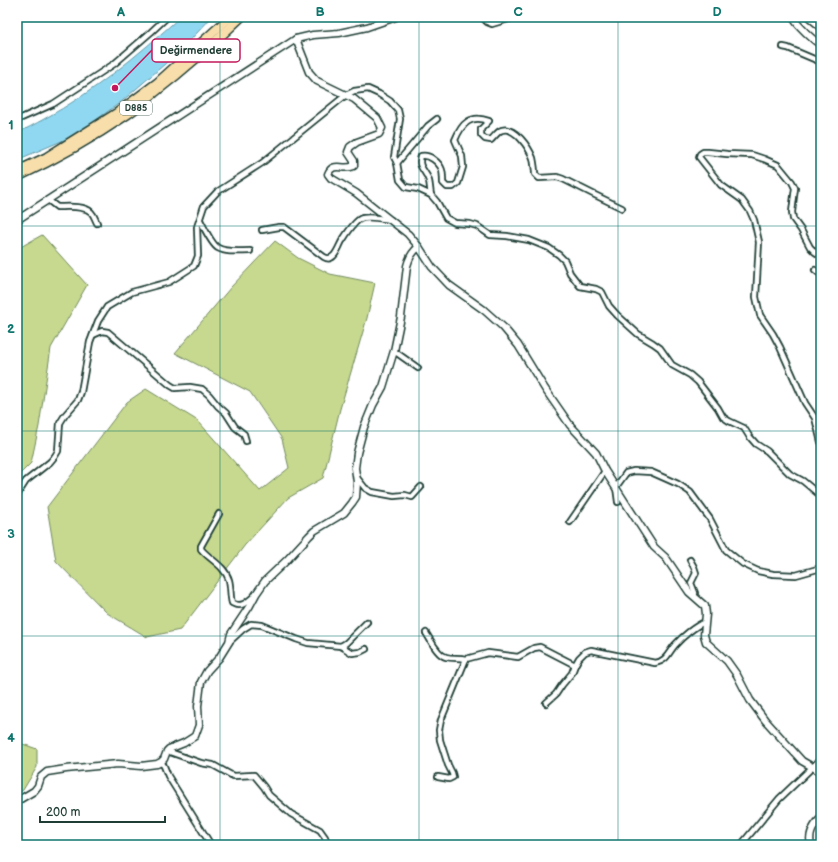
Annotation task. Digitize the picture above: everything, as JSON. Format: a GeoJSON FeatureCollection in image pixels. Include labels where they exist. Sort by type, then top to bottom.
{"type":"FeatureCollection","features":[{"type":"Feature","properties":{"kind":"highway","name":"D885"},"geometry":{"type":"LineString","coordinates":[[17,171],[47,157],[117,113],[163,78],[230,17]]}},
{"type":"Feature","properties":{"kind":"highway","name":"D885"},"geometry":{"type":"LineString","coordinates":[[17,177],[47,164],[88,140],[129,113],[178,75],[212,46],[241,17]]}},
{"type":"Feature","properties":{"kind":"street"},"geometry":{"type":"LineString","coordinates":[[17,120],[53,104],[114,64],[166,17]]}},
{"type":"Feature","properties":{"kind":"street"},"geometry":{"type":"LineString","coordinates":[[17,220],[296,39],[313,35],[339,33],[366,27],[396,17]]}},
{"type":"Feature","properties":{"kind":"street"},"geometry":{"type":"LineString","coordinates":[[482,17],[487,22],[492,24],[514,17]]}},
{"type":"Feature","properties":{"kind":"street"},"geometry":{"type":"LineString","coordinates":[[794,17],[794,20],[821,45]]}},
{"type":"Feature","properties":{"kind":"street"},"geometry":{"type":"LineString","coordinates":[[809,17],[821,27]]}},
{"type":"Feature","properties":{"kind":"street"},"geometry":{"type":"LineString","coordinates":[[296,39],[309,72],[317,81],[354,99],[377,118],[382,128],[379,134],[357,142],[350,147],[348,152],[354,161],[354,166],[349,168],[335,166],[330,169],[328,174],[331,178],[356,192],[408,234],[419,247],[432,267],[450,285],[484,310],[503,327],[518,345],[545,390],[570,425],[596,453],[605,472],[654,547],[666,558],[689,592],[705,606],[706,614],[704,635],[706,642],[727,661],[750,700],[765,720],[797,756],[821,772]]}},
{"type":"Feature","properties":{"kind":"street"},"geometry":{"type":"LineString","coordinates":[[783,47],[821,62]]}},
{"type":"Feature","properties":{"kind":"street"},"geometry":{"type":"LineString","coordinates":[[17,494],[26,482],[50,462],[58,451],[60,423],[80,396],[90,342],[98,321],[107,307],[132,292],[169,282],[194,266],[198,256],[197,227],[204,206],[217,192],[262,163],[346,95],[354,91],[368,90],[379,94],[390,101],[398,110],[400,119],[394,157],[397,163],[400,180],[406,187],[418,189],[431,195],[437,202],[446,218],[455,223],[477,226],[490,235],[529,240],[548,248],[559,255],[566,261],[570,273],[580,286],[596,289],[602,292],[609,306],[616,315],[638,334],[660,348],[672,365],[690,375],[698,382],[723,416],[744,428],[756,444],[768,451],[790,474],[821,496]]}},
{"type":"Feature","properties":{"kind":"street"},"geometry":{"type":"LineString","coordinates":[[431,195],[429,182],[420,166],[419,161],[421,156],[426,155],[440,165],[443,171],[443,183],[447,187],[453,187],[458,183],[463,167],[462,156],[455,140],[457,134],[468,121],[473,118],[478,118],[489,121],[481,129],[481,135],[485,139],[491,140],[503,129],[509,130],[519,136],[532,156],[535,168],[534,174],[539,178],[557,177],[563,179],[622,208]]}},
{"type":"Feature","properties":{"kind":"street"},"geometry":{"type":"LineString","coordinates":[[397,163],[428,126],[437,119]]}},
{"type":"Feature","properties":{"kind":"street"},"geometry":{"type":"LineString","coordinates":[[821,256],[810,246],[793,219],[792,212],[795,188],[792,182],[778,166],[752,155],[708,152],[702,152],[700,154],[699,157],[721,185],[742,200],[750,211],[754,220],[758,242],[756,297],[760,315],[780,347],[805,403],[815,418],[821,442]]}},
{"type":"Feature","properties":{"kind":"street"},"geometry":{"type":"LineString","coordinates":[[48,200],[57,207],[73,206],[90,211],[97,223]]}},
{"type":"Feature","properties":{"kind":"street"},"geometry":{"type":"LineString","coordinates":[[262,230],[284,227],[324,257],[330,258],[336,254],[342,241],[360,218],[366,217],[391,220]]}},
{"type":"Feature","properties":{"kind":"street"},"geometry":{"type":"LineString","coordinates":[[200,220],[212,243],[218,248],[226,250],[250,251]]}},
{"type":"Feature","properties":{"kind":"street"},"geometry":{"type":"LineString","coordinates":[[230,642],[231,634],[265,581],[314,531],[344,513],[356,497],[355,468],[357,453],[364,427],[383,387],[394,351],[409,258],[419,247]]}},
{"type":"Feature","properties":{"kind":"street"},"geometry":{"type":"LineString","coordinates":[[815,270],[821,273]]}},
{"type":"Feature","properties":{"kind":"street"},"geometry":{"type":"LineString","coordinates":[[93,335],[102,331],[108,332],[175,388],[196,388],[210,395],[236,427],[244,434],[246,441]]}},
{"type":"Feature","properties":{"kind":"street"},"geometry":{"type":"LineString","coordinates":[[394,351],[418,368]]}},
{"type":"Feature","properties":{"kind":"street"},"geometry":{"type":"LineString","coordinates":[[618,502],[616,487],[626,473],[634,471],[651,472],[678,484],[690,492],[710,519],[726,550],[743,564],[758,571],[773,574],[796,575],[821,568]]}},
{"type":"Feature","properties":{"kind":"street"},"geometry":{"type":"LineString","coordinates":[[570,522],[605,472]]}},
{"type":"Feature","properties":{"kind":"street"},"geometry":{"type":"LineString","coordinates":[[355,475],[361,485],[372,492],[394,496],[405,495],[412,497],[422,487]]}},
{"type":"Feature","properties":{"kind":"street"},"geometry":{"type":"LineString","coordinates":[[219,514],[201,546],[202,549],[227,574],[230,582],[232,603],[238,605],[244,604],[256,594]]}},
{"type":"Feature","properties":{"kind":"street"},"geometry":{"type":"LineString","coordinates":[[690,560],[696,573],[691,583],[695,593],[694,596]]}},
{"type":"Feature","properties":{"kind":"street"},"geometry":{"type":"LineString","coordinates":[[341,646],[367,622]]}},
{"type":"Feature","properties":{"kind":"street"},"geometry":{"type":"LineString","coordinates":[[546,703],[556,694],[572,673],[579,658],[585,652],[591,650],[648,662],[662,662],[679,641],[697,626],[705,622]]}},
{"type":"Feature","properties":{"kind":"street"},"geometry":{"type":"LineString","coordinates":[[17,802],[34,791],[38,786],[41,777],[47,772],[118,764],[141,766],[161,762],[169,749],[184,743],[195,736],[199,725],[198,706],[201,682],[207,671],[219,658],[230,642],[243,628],[251,624],[262,626],[308,642],[341,646],[352,653],[360,652],[366,649]]}},
{"type":"Feature","properties":{"kind":"street"},"geometry":{"type":"LineString","coordinates":[[426,633],[435,648],[446,657],[462,658],[466,660],[488,653],[518,657],[534,648],[540,647],[575,665]]}},
{"type":"Feature","properties":{"kind":"street"},"geometry":{"type":"LineString","coordinates":[[438,776],[449,779],[453,777],[442,746],[439,730],[441,720],[466,660]]}},
{"type":"Feature","properties":{"kind":"street"},"geometry":{"type":"LineString","coordinates":[[167,751],[201,763],[213,765],[234,776],[254,775],[264,786],[269,795],[291,814],[320,830],[327,845]]}},
{"type":"Feature","properties":{"kind":"street"},"geometry":{"type":"LineString","coordinates":[[741,845],[779,799],[821,759]]}},
{"type":"Feature","properties":{"kind":"street"},"geometry":{"type":"LineString","coordinates":[[161,762],[168,776],[211,845]]}},
{"type":"Feature","properties":{"kind":"street"},"geometry":{"type":"LineString","coordinates":[[811,845],[811,834],[815,824],[821,818]]}},
{"type":"Feature","properties":{"kind":"green space"},"geometry":{"type":"Polygon","coordinates":[[[42,235],[87,285],[51,348],[39,426],[31,463],[17,477],[17,249],[42,235]]]}},
{"type":"Feature","properties":{"kind":"green space"},"geometry":{"type":"Polygon","coordinates":[[[275,241],[298,258],[330,274],[375,283],[367,318],[340,409],[323,478],[288,498],[245,545],[180,630],[147,637],[107,613],[56,561],[47,507],[127,402],[146,389],[198,421],[260,491],[289,468],[282,439],[250,392],[175,353],[231,287],[275,241]]]}},
{"type":"Feature","properties":{"kind":"green space"},"geometry":{"type":"Polygon","coordinates":[[[17,742],[37,749],[37,767],[23,790],[17,794],[17,742]]]}},
{"type":"Feature","properties":{"kind":"water"},"geometry":{"type":"Polygon","coordinates":[[[180,17],[212,17],[180,51],[121,102],[64,140],[17,160],[17,133],[34,125],[98,85],[132,59],[180,17]]]}},
{"type":"Feature","properties":{"kind":"place","name":"Değirmendere"},"geometry":{"type":"Point","coordinates":[115,88]}}]}
